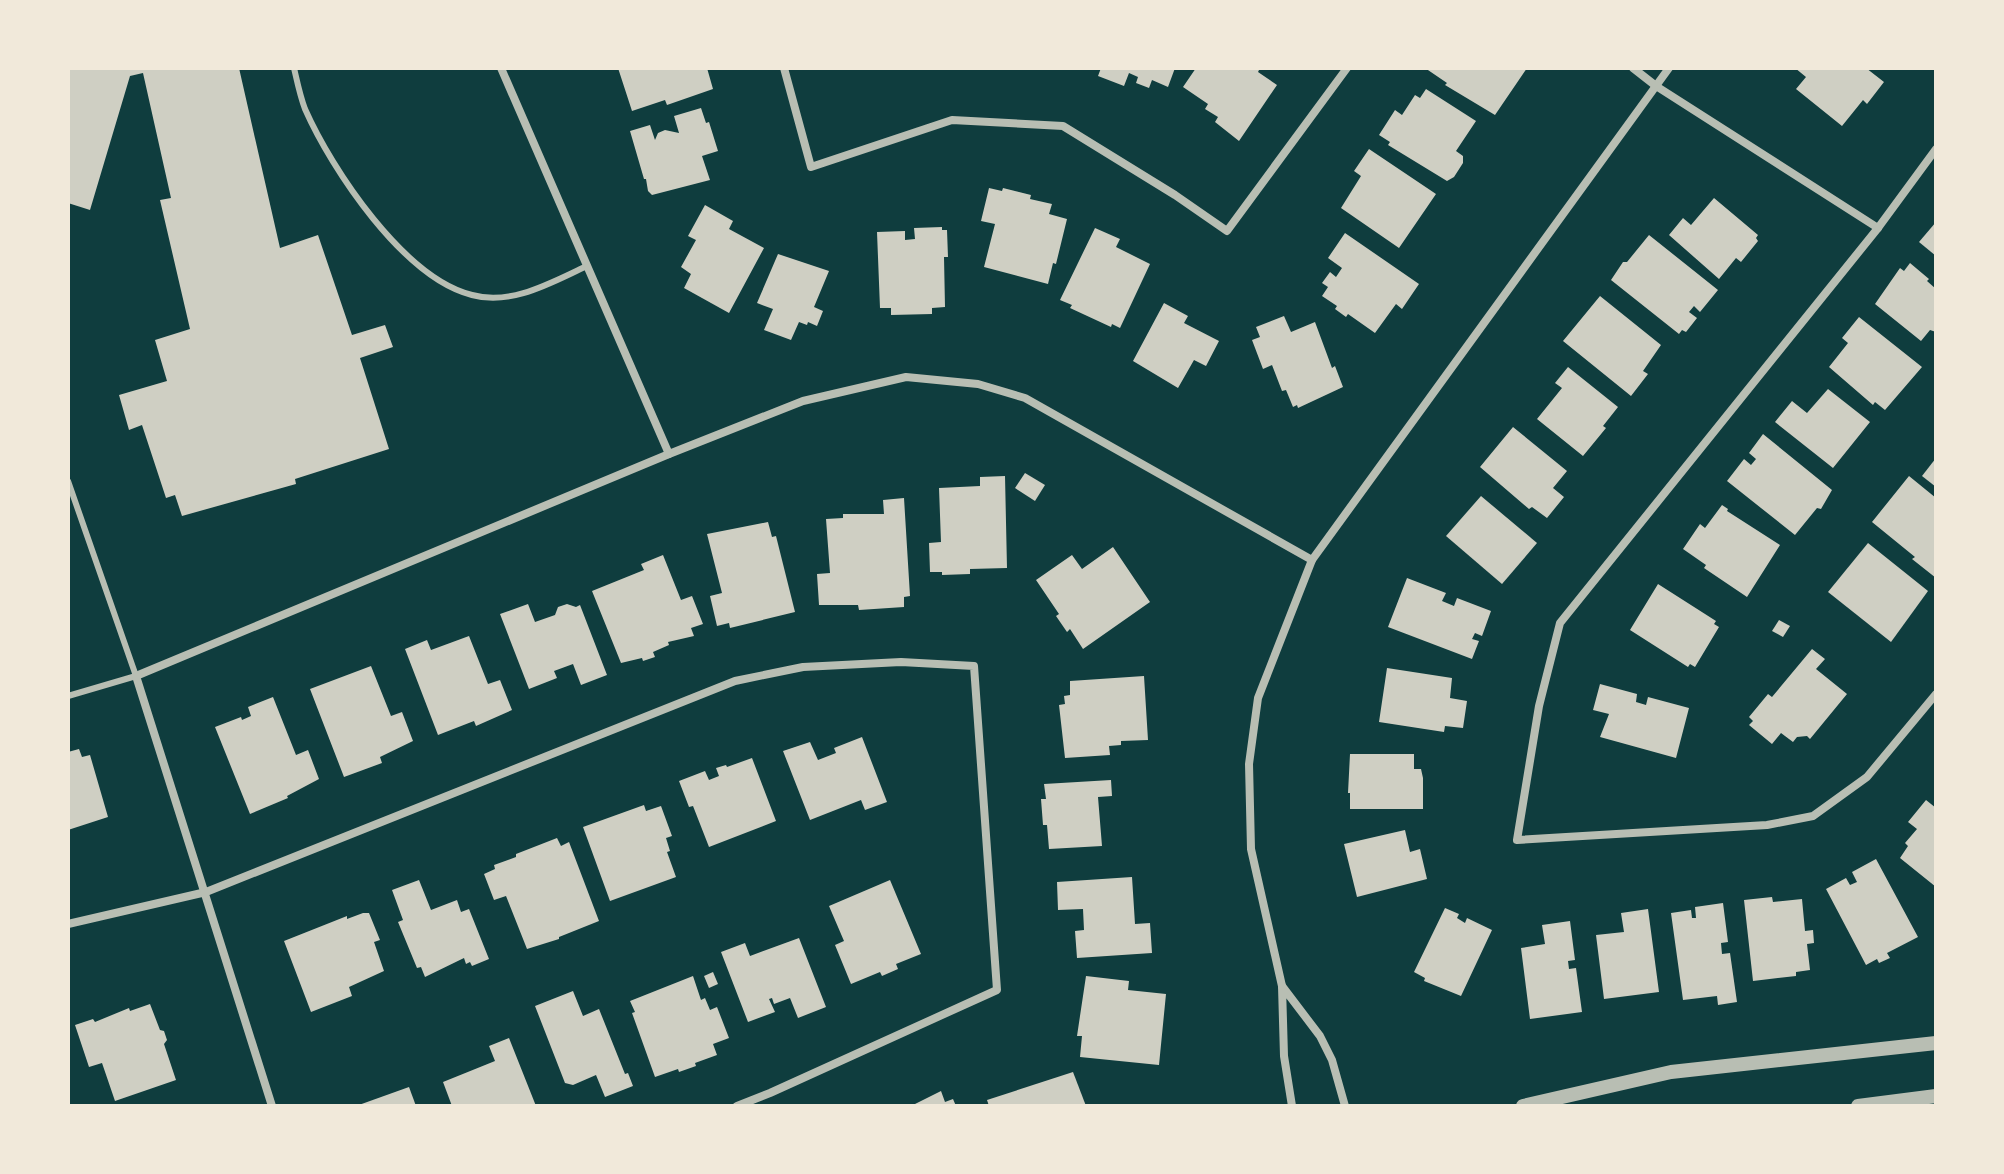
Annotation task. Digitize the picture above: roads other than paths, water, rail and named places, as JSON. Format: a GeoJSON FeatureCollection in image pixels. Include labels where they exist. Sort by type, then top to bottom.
{"type":"FeatureCollection","features":[{"type":"Feature","properties":{"kind":"street"},"geometry":{"type":"LineString","coordinates":[[501,68],[669,454]]}},
{"type":"Feature","properties":{"kind":"street"},"geometry":{"type":"LineString","coordinates":[[784,68],[811,167],[952,120],[1063,126],[1227,231],[1347,68]]}},
{"type":"Feature","properties":{"kind":"street"},"geometry":{"type":"LineString","coordinates":[[1633,68],[1656,86],[1878,228]]}},
{"type":"Feature","properties":{"kind":"street"},"geometry":{"type":"LineString","coordinates":[[1292,1106],[1284,1056],[1282,986],[1251,849],[1249,764],[1258,698],[1312,560],[1669,68]]}},
{"type":"Feature","properties":{"kind":"street"},"geometry":{"type":"LineString","coordinates":[[1936,149],[1878,228],[1560,623],[1539,706],[1517,840],[1767,825],[1813,816],[1867,777],[1936,694]]}},
{"type":"Feature","properties":{"kind":"street"},"geometry":{"type":"LineString","coordinates":[[272,1106],[136,676],[803,401],[906,377],[978,384],[1025,398],[1312,560]]}},
{"type":"Feature","properties":{"kind":"street"},"geometry":{"type":"LineString","coordinates":[[68,924],[206,892],[735,681],[803,667],[901,662],[974,666],[997,990],[737,1106]]}},
{"type":"Feature","properties":{"kind":"street"},"geometry":{"type":"LineString","coordinates":[[1282,986],[1320,1036],[1332,1060],[1345,1106]]}},
{"type":"Feature","properties":{"kind":"street"},"geometry":{"type":"LineString","coordinates":[[1523,1106],[1671,1072],[1936,1043]]}},
{"type":"Feature","properties":{"kind":"street"},"geometry":{"type":"LineString","coordinates":[[1858,1106],[1936,1096]]}},
{"type":"Feature","properties":{"kind":"lane"},"geometry":{"type":"LineString","coordinates":[[294,68],[304,106],[329,157],[365,208],[405,252],[441,282],[473,296],[505,297],[533,291],[587,266]]}},
{"type":"Feature","properties":{"kind":"lane"},"geometry":{"type":"LineString","coordinates":[[68,481],[136,676],[68,696]]}}]}
